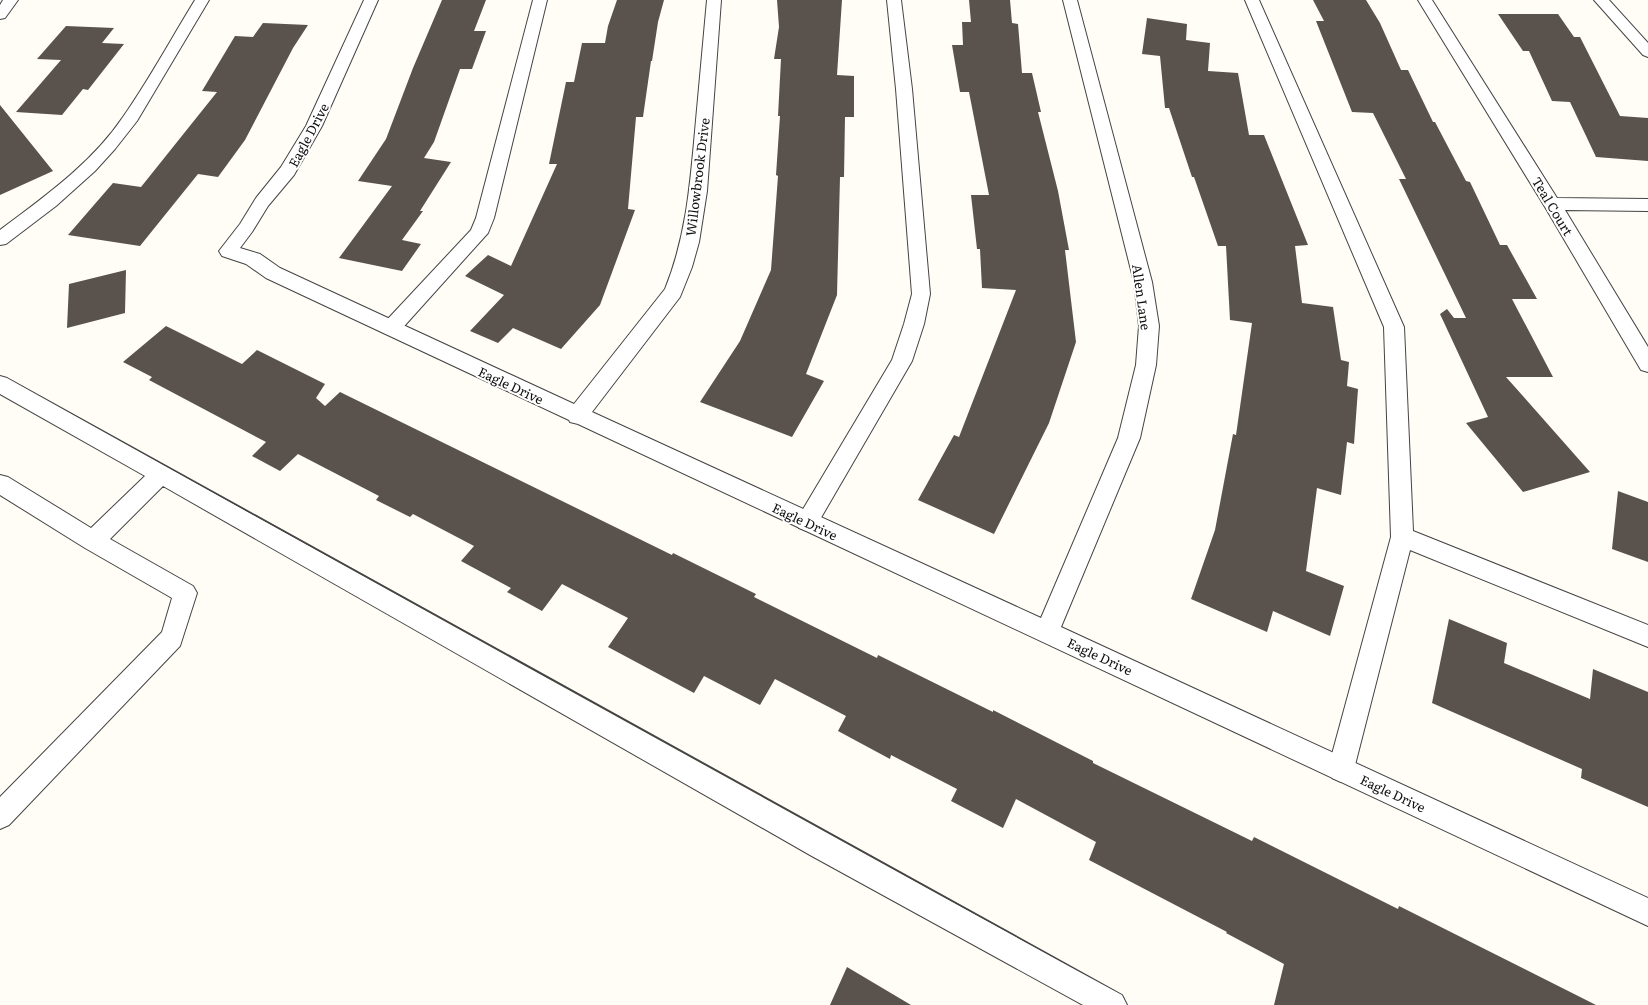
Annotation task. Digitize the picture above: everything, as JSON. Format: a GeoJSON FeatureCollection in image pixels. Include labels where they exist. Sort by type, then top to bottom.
{"type":"FeatureCollection","features":[{"type":"Feature","properties":{"kind":"street"},"geometry":{"type":"LineString","coordinates":[[0,15],[11,0]]}},
{"type":"Feature","properties":{"kind":"street"},"geometry":{"type":"LineString","coordinates":[[0,239],[50,202],[89,167],[110,145],[130,120],[202,0]]}},
{"type":"Feature","properties":{"kind":"street","name":"Eagle Drive"},"geometry":{"type":"LineString","coordinates":[[371,0],[314,126],[288,171],[262,202],[246,228],[228,251],[253,259],[273,273],[578,416],[1047,632],[1648,912]]}},
{"type":"Feature","properties":{"kind":"street"},"geometry":{"type":"LineString","coordinates":[[391,328],[479,233],[485,218],[540,0]]}},
{"type":"Feature","properties":{"kind":"street","name":"Willowbrook Drive"},"geometry":{"type":"LineString","coordinates":[[578,416],[673,292],[683,267],[690,242],[698,191],[714,0]]}},
{"type":"Feature","properties":{"kind":"street"},"geometry":{"type":"LineString","coordinates":[[807,521],[902,361],[914,324],[921,294],[904,89],[894,0]]}},
{"type":"Feature","properties":{"kind":"street","name":"Allen Lane"},"geometry":{"type":"LineString","coordinates":[[1047,632],[1129,438],[1146,365],[1149,326],[1143,282],[1070,0]]}},
{"type":"Feature","properties":{"kind":"street"},"geometry":{"type":"LineString","coordinates":[[1252,0],[1394,327],[1402,537],[1341,769]]}},
{"type":"Feature","properties":{"kind":"street","name":"Teal Court"},"geometry":{"type":"LineString","coordinates":[[1425,0],[1552,204],[1648,364]]}},
{"type":"Feature","properties":{"kind":"street"},"geometry":{"type":"LineString","coordinates":[[1601,0],[1648,52]]}},
{"type":"Feature","properties":{"kind":"street"},"geometry":{"type":"LineString","coordinates":[[1552,204],[1648,205]]}},
{"type":"Feature","properties":{"kind":"street"},"geometry":{"type":"LineString","coordinates":[[0,384],[820,845],[1112,1005]]}},
{"type":"Feature","properties":{"kind":"street"},"geometry":{"type":"LineString","coordinates":[[92,541],[161,474]]}},
{"type":"Feature","properties":{"kind":"street"},"geometry":{"type":"LineString","coordinates":[[0,484],[92,541],[185,593],[172,638],[0,816]]}},
{"type":"Feature","properties":{"kind":"street"},"geometry":{"type":"LineString","coordinates":[[1402,537],[1648,636]]}},
{"type":"Feature","properties":{"kind":"building"},"geometry":{"type":"Polygon","coordinates":[[[442,0],[486,0],[474,31],[486,31],[472,69],[460,69],[434,142],[424,158],[451,162],[420,211],[423,211],[402,240],[421,244],[402,271],[339,258],[392,186],[358,181],[386,139],[413,68],[442,0]]]}},
{"type":"Feature","properties":{"kind":"building"},"geometry":{"type":"Polygon","coordinates":[[[617,0],[664,0],[658,22],[651,61],[643,117],[636,117],[628,209],[635,210],[600,305],[561,349],[513,328],[498,343],[470,331],[504,295],[465,276],[488,255],[511,266],[557,164],[549,164],[566,82],[574,82],[582,43],[605,43],[608,26],[617,0]]]}},
{"type":"Feature","properties":{"kind":"building"},"geometry":{"type":"Polygon","coordinates":[[[777,0],[842,0],[837,75],[854,76],[854,117],[845,117],[844,177],[840,177],[837,295],[806,374],[824,381],[792,437],[700,402],[740,341],[771,270],[778,176],[776,175],[780,116],[778,116],[781,59],[774,59],[779,27],[777,0]]]}},
{"type":"Feature","properties":{"kind":"building"},"geometry":{"type":"Polygon","coordinates":[[[969,0],[1010,0],[1012,23],[1018,24],[1022,73],[1032,73],[1041,112],[1038,112],[1058,191],[1069,250],[1065,250],[1076,342],[1049,423],[994,534],[918,500],[954,435],[959,437],[1016,290],[982,288],[980,249],[977,249],[971,195],[989,195],[969,92],[960,92],[952,45],[963,45],[962,22],[971,22],[969,0]]]}},
{"type":"Feature","properties":{"kind":"building"},"geometry":{"type":"Polygon","coordinates":[[[1313,0],[1366,0],[1380,23],[1401,70],[1408,70],[1433,122],[1435,122],[1466,181],[1470,182],[1500,245],[1507,245],[1537,299],[1512,299],[1553,377],[1506,377],[1590,472],[1523,492],[1466,423],[1488,417],[1440,314],[1447,309],[1454,318],[1466,318],[1399,179],[1406,179],[1373,113],[1352,112],[1316,21],[1324,21],[1313,0]]]}},
{"type":"Feature","properties":{"kind":"building"},"geometry":{"type":"Polygon","coordinates":[[[1498,14],[1558,14],[1574,37],[1580,37],[1620,116],[1648,118],[1648,161],[1596,157],[1570,102],[1552,101],[1529,51],[1523,51],[1498,14]]]}},
{"type":"Feature","properties":{"kind":"building"},"geometry":{"type":"Polygon","coordinates":[[[1147,18],[1187,24],[1186,40],[1210,43],[1208,71],[1238,73],[1249,135],[1264,135],[1308,245],[1295,246],[1302,303],[1333,307],[1341,360],[1349,362],[1347,386],[1358,389],[1354,444],[1347,442],[1341,495],[1317,488],[1306,571],[1344,586],[1330,636],[1273,611],[1267,632],[1191,599],[1215,530],[1233,434],[1236,435],[1252,323],[1230,320],[1226,246],[1218,246],[1194,177],[1192,177],[1169,108],[1165,108],[1160,56],[1142,54],[1147,18]]]}},
{"type":"Feature","properties":{"kind":"building"},"geometry":{"type":"Polygon","coordinates":[[[263,23],[308,25],[293,48],[245,140],[218,177],[198,174],[140,246],[68,235],[113,183],[141,187],[217,92],[202,91],[235,36],[253,37],[263,23]]]}},
{"type":"Feature","properties":{"kind":"building"},"geometry":{"type":"Polygon","coordinates":[[[66,26],[114,28],[102,43],[124,44],[88,90],[83,89],[62,115],[16,112],[61,60],[37,59],[66,26]]]}},
{"type":"Feature","properties":{"kind":"building"},"geometry":{"type":"Polygon","coordinates":[[[0,105],[53,171],[0,195],[0,105]]]}},
{"type":"Feature","properties":{"kind":"building"},"geometry":{"type":"Polygon","coordinates":[[[126,270],[125,313],[67,328],[69,284],[126,270]]]}},
{"type":"Feature","properties":{"kind":"building"},"geometry":{"type":"Polygon","coordinates":[[[166,326],[242,364],[257,350],[325,384],[316,398],[325,406],[340,392],[672,555],[673,553],[756,594],[754,597],[877,658],[878,655],[993,712],[993,710],[1093,761],[1093,763],[1252,841],[1254,837],[1398,909],[1399,906],[1596,1005],[1274,1005],[1284,964],[1226,933],[1227,932],[1089,860],[1096,842],[1016,799],[1003,828],[951,801],[957,789],[891,755],[890,759],[838,731],[846,716],[775,679],[760,705],[704,676],[694,693],[608,647],[628,618],[562,584],[542,611],[507,592],[511,588],[461,561],[474,546],[413,514],[410,517],[376,500],[379,496],[298,454],[280,471],[252,456],[266,442],[149,380],[152,377],[123,362],[166,326]]]}},
{"type":"Feature","properties":{"kind":"building"},"geometry":{"type":"Polygon","coordinates":[[[1618,491],[1648,502],[1648,562],[1612,549],[1618,491]]]}},
{"type":"Feature","properties":{"kind":"building"},"geometry":{"type":"Polygon","coordinates":[[[1449,619],[1507,643],[1504,663],[1590,699],[1593,669],[1648,692],[1648,807],[1581,778],[1582,769],[1432,703],[1449,619]]]}},
{"type":"Feature","properties":{"kind":"building"},"geometry":{"type":"Polygon","coordinates":[[[847,967],[911,1005],[830,1005],[847,967]]]}}]}
